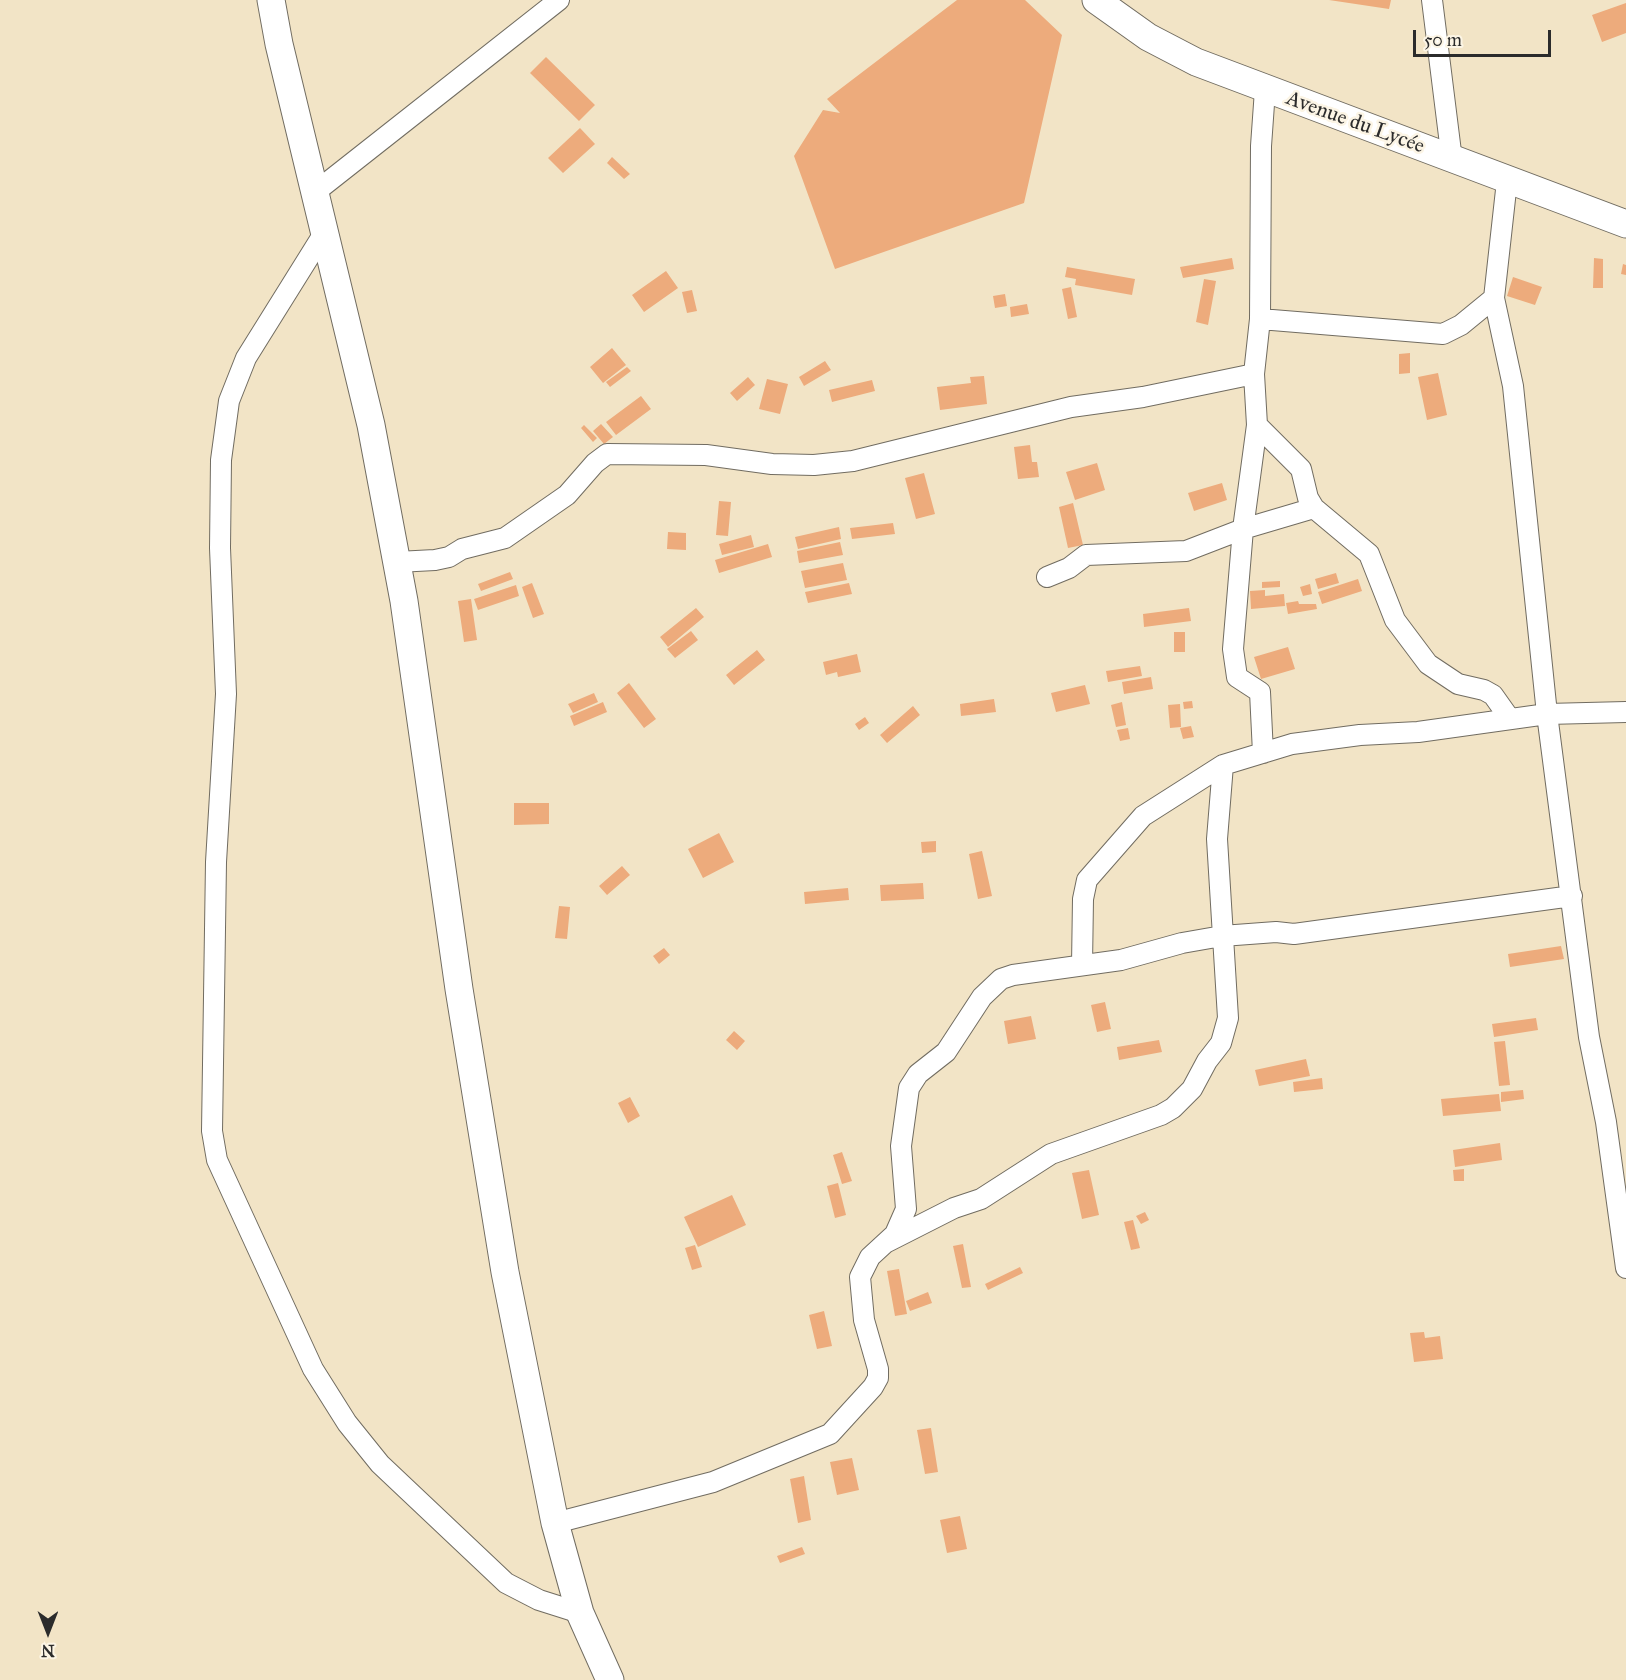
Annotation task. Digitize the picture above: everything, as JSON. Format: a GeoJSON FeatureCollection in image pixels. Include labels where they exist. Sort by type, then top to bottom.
{"type":"FeatureCollection","features":[{"type":"Feature","properties":{"kind":"main road"},"geometry":{"type":"LineString","coordinates":[[271,0],[314,193],[371,425],[397,561],[459,990],[505,1272],[555,1523],[580,1613],[610,1680]]}},
{"type":"Feature","properties":{"kind":"main road","name":"Avenue du Lycée"},"geometry":{"type":"LineString","coordinates":[[1096,0],[1167,47],[1196,62],[1265,90],[1626,224]]}},
{"type":"Feature","properties":{"kind":"street"},"geometry":{"type":"LineString","coordinates":[[314,193],[559,0]]}},
{"type":"Feature","properties":{"kind":"street"},"geometry":{"type":"LineString","coordinates":[[1432,0],[1452,160]]}},
{"type":"Feature","properties":{"kind":"street"},"geometry":{"type":"LineString","coordinates":[[1263,753],[1260,692],[1237,677],[1233,649],[1243,529],[1257,424],[1254,374],[1260,319],[1261,146],[1265,90]]}},
{"type":"Feature","properties":{"kind":"street"},"geometry":{"type":"LineString","coordinates":[[1507,181],[1494,298],[1513,386],[1547,714],[1589,1037],[1606,1122],[1626,1268]]}},
{"type":"Feature","properties":{"kind":"street"},"geometry":{"type":"LineString","coordinates":[[324,232],[246,358],[229,400],[221,460],[220,548],[226,694],[216,862],[212,1131],[217,1160],[313,1370],[347,1423],[380,1464],[506,1583],[539,1600],[580,1613]]}},
{"type":"Feature","properties":{"kind":"street"},"geometry":{"type":"LineString","coordinates":[[1260,319],[1443,334],[1461,326],[1494,298]]}},
{"type":"Feature","properties":{"kind":"street"},"geometry":{"type":"LineString","coordinates":[[397,561],[435,560],[448,557],[462,549],[505,537],[567,495],[595,463],[607,454],[706,455],[783,464],[853,461],[1071,407],[1143,398],[1254,374]]}},
{"type":"Feature","properties":{"kind":"street"},"geometry":{"type":"LineString","coordinates":[[1257,424],[1301,470],[1308,498],[1314,508],[1369,554],[1395,620],[1428,664],[1458,684],[1484,690],[1493,695],[1510,719]]}},
{"type":"Feature","properties":{"kind":"street"},"geometry":{"type":"LineString","coordinates":[[1047,577],[1069,568],[1086,555],[1186,551],[1243,529],[1314,508]]}},
{"type":"Feature","properties":{"kind":"street"},"geometry":{"type":"LineString","coordinates":[[1082,965],[1083,899],[1087,880],[1143,816],[1223,765],[1292,744],[1360,735],[1418,732],[1547,714],[1626,712]]}},
{"type":"Feature","properties":{"kind":"street"},"geometry":{"type":"LineString","coordinates":[[887,1242],[954,1208],[981,1199],[1051,1154],[1079,1146],[1161,1115],[1183,1100],[1221,1043],[1226,1030],[1217,839],[1223,765]]}},
{"type":"Feature","properties":{"kind":"street"},"geometry":{"type":"LineString","coordinates":[[555,1523],[713,1482],[830,1434],[838,1428],[878,1378],[859,1287],[863,1268],[895,1234],[906,1209],[901,1146],[904,1106],[914,1081],[946,1052],[993,985],[1013,975],[1121,960],[1182,943],[1222,936],[1276,932],[1294,934],[1572,896]]}},
{"type":"Feature","properties":{"kind":"building"},"geometry":{"type":"Polygon","coordinates":[[[957,0],[1025,0],[1062,35],[1024,203],[835,269],[794,156],[823,110],[840,113],[827,99],[957,0]]]}},
{"type":"Feature","properties":{"kind":"building"},"geometry":{"type":"Polygon","coordinates":[[[1329,0],[1391,0],[1389,9],[1329,0]]]}},
{"type":"Feature","properties":{"kind":"building"},"geometry":{"type":"Polygon","coordinates":[[[1626,3],[1626,33],[1602,42],[1592,15],[1626,3]]]}},
{"type":"Feature","properties":{"kind":"building"},"geometry":{"type":"Polygon","coordinates":[[[546,57],[595,105],[579,121],[530,73],[546,57]]]}},
{"type":"Feature","properties":{"kind":"building"},"geometry":{"type":"Polygon","coordinates":[[[580,128],[595,144],[563,173],[548,158],[580,128]]]}},
{"type":"Feature","properties":{"kind":"building"},"geometry":{"type":"Polygon","coordinates":[[[612,157],[630,174],[624,179],[607,163],[612,157]]]}},
{"type":"Feature","properties":{"kind":"building"},"geometry":{"type":"Polygon","coordinates":[[[1232,258],[1234,269],[1183,278],[1180,267],[1232,258]]]}},
{"type":"Feature","properties":{"kind":"building"},"geometry":{"type":"Polygon","coordinates":[[[1594,258],[1603,259],[1603,288],[1593,288],[1594,258]]]}},
{"type":"Feature","properties":{"kind":"building"},"geometry":{"type":"Polygon","coordinates":[[[1623,264],[1626,265],[1626,275],[1621,274],[1623,264]]]}},
{"type":"Feature","properties":{"kind":"building"},"geometry":{"type":"Polygon","coordinates":[[[1067,267],[1135,279],[1132,295],[1075,285],[1076,279],[1065,277],[1067,267]]]}},
{"type":"Feature","properties":{"kind":"building"},"geometry":{"type":"Polygon","coordinates":[[[666,271],[678,288],[644,312],[632,295],[666,271]]]}},
{"type":"Feature","properties":{"kind":"building"},"geometry":{"type":"Polygon","coordinates":[[[1513,277],[1542,287],[1535,305],[1507,296],[1513,277]]]}},
{"type":"Feature","properties":{"kind":"building"},"geometry":{"type":"Polygon","coordinates":[[[1204,279],[1216,281],[1208,325],[1196,322],[1204,279]]]}},
{"type":"Feature","properties":{"kind":"building"},"geometry":{"type":"Polygon","coordinates":[[[1071,287],[1077,317],[1068,319],[1062,289],[1071,287]]]}},
{"type":"Feature","properties":{"kind":"building"},"geometry":{"type":"Polygon","coordinates":[[[692,290],[697,311],[687,313],[682,292],[692,290]]]}},
{"type":"Feature","properties":{"kind":"building"},"geometry":{"type":"Polygon","coordinates":[[[1005,294],[1007,306],[995,308],[993,296],[1005,294]]]}},
{"type":"Feature","properties":{"kind":"building"},"geometry":{"type":"Polygon","coordinates":[[[1027,304],[1029,314],[1011,317],[1010,307],[1027,304]]]}},
{"type":"Feature","properties":{"kind":"building"},"geometry":{"type":"Polygon","coordinates":[[[612,348],[626,365],[603,383],[590,367],[612,348]]]}},
{"type":"Feature","properties":{"kind":"building"},"geometry":{"type":"Polygon","coordinates":[[[1410,353],[1410,373],[1399,374],[1399,354],[1410,353]]]}},
{"type":"Feature","properties":{"kind":"building"},"geometry":{"type":"Polygon","coordinates":[[[825,361],[831,370],[804,386],[799,377],[825,361]]]}},
{"type":"Feature","properties":{"kind":"building"},"geometry":{"type":"Polygon","coordinates":[[[627,367],[631,371],[610,387],[606,382],[627,367]]]}},
{"type":"Feature","properties":{"kind":"building"},"geometry":{"type":"Polygon","coordinates":[[[1438,373],[1447,415],[1427,420],[1418,377],[1438,373]]]}},
{"type":"Feature","properties":{"kind":"building"},"geometry":{"type":"Polygon","coordinates":[[[984,376],[987,404],[940,410],[937,387],[971,383],[970,377],[984,376]]]}},
{"type":"Feature","properties":{"kind":"building"},"geometry":{"type":"Polygon","coordinates":[[[748,377],[755,385],[737,401],[730,393],[748,377]]]}},
{"type":"Feature","properties":{"kind":"building"},"geometry":{"type":"Polygon","coordinates":[[[767,379],[788,384],[780,414],[759,409],[767,379]]]}},
{"type":"Feature","properties":{"kind":"building"},"geometry":{"type":"Polygon","coordinates":[[[872,380],[875,391],[832,402],[829,390],[872,380]]]}},
{"type":"Feature","properties":{"kind":"building"},"geometry":{"type":"Polygon","coordinates":[[[641,396],[651,409],[616,435],[606,422],[641,396]]]}},
{"type":"Feature","properties":{"kind":"building"},"geometry":{"type":"Polygon","coordinates":[[[601,424],[613,437],[604,444],[593,431],[601,424]]]}},
{"type":"Feature","properties":{"kind":"building"},"geometry":{"type":"Polygon","coordinates":[[[584,425],[597,438],[593,442],[581,428],[584,425]]]}},
{"type":"Feature","properties":{"kind":"building"},"geometry":{"type":"Polygon","coordinates":[[[1030,445],[1032,462],[1037,462],[1039,477],[1018,479],[1014,447],[1030,445]]]}},
{"type":"Feature","properties":{"kind":"building"},"geometry":{"type":"Polygon","coordinates":[[[1097,463],[1105,490],[1075,500],[1066,472],[1097,463]]]}},
{"type":"Feature","properties":{"kind":"building"},"geometry":{"type":"Polygon","coordinates":[[[924,473],[935,514],[916,519],[905,478],[924,473]]]}},
{"type":"Feature","properties":{"kind":"building"},"geometry":{"type":"Polygon","coordinates":[[[1222,483],[1227,500],[1194,511],[1188,493],[1222,483]]]}},
{"type":"Feature","properties":{"kind":"building"},"geometry":{"type":"Polygon","coordinates":[[[719,501],[731,502],[728,536],[716,535],[719,501]]]}},
{"type":"Feature","properties":{"kind":"building"},"geometry":{"type":"Polygon","coordinates":[[[1073,503],[1083,545],[1068,548],[1059,507],[1073,503]]]}},
{"type":"Feature","properties":{"kind":"building"},"geometry":{"type":"Polygon","coordinates":[[[893,523],[895,534],[852,539],[850,528],[893,523]]]}},
{"type":"Feature","properties":{"kind":"building"},"geometry":{"type":"Polygon","coordinates":[[[839,527],[841,539],[798,549],[795,537],[839,527]]]}},
{"type":"Feature","properties":{"kind":"building"},"geometry":{"type":"Polygon","coordinates":[[[668,532],[686,533],[686,550],[667,549],[668,532]]]}},
{"type":"Feature","properties":{"kind":"building"},"geometry":{"type":"Polygon","coordinates":[[[751,535],[754,547],[722,555],[719,544],[751,535]]]}},
{"type":"Feature","properties":{"kind":"building"},"geometry":{"type":"Polygon","coordinates":[[[840,542],[843,555],[799,563],[797,551],[840,542]]]}},
{"type":"Feature","properties":{"kind":"building"},"geometry":{"type":"Polygon","coordinates":[[[768,544],[772,557],[719,573],[715,560],[768,544]]]}},
{"type":"Feature","properties":{"kind":"building"},"geometry":{"type":"Polygon","coordinates":[[[843,563],[847,580],[805,588],[801,571],[843,563]]]}},
{"type":"Feature","properties":{"kind":"building"},"geometry":{"type":"Polygon","coordinates":[[[510,572],[513,579],[481,591],[478,584],[510,572]]]}},
{"type":"Feature","properties":{"kind":"building"},"geometry":{"type":"Polygon","coordinates":[[[1336,573],[1339,583],[1318,589],[1315,579],[1336,573]]]}},
{"type":"Feature","properties":{"kind":"building"},"geometry":{"type":"Polygon","coordinates":[[[1358,579],[1362,591],[1322,604],[1318,592],[1358,579]]]}},
{"type":"Feature","properties":{"kind":"building"},"geometry":{"type":"Polygon","coordinates":[[[1280,581],[1280,587],[1262,588],[1262,582],[1280,581]]]}},
{"type":"Feature","properties":{"kind":"building"},"geometry":{"type":"Polygon","coordinates":[[[532,583],[544,614],[533,618],[522,587],[532,583]]]}},
{"type":"Feature","properties":{"kind":"building"},"geometry":{"type":"Polygon","coordinates":[[[849,583],[852,594],[808,603],[805,592],[849,583]]]}},
{"type":"Feature","properties":{"kind":"building"},"geometry":{"type":"Polygon","coordinates":[[[1310,584],[1312,594],[1303,596],[1300,587],[1310,584]]]}},
{"type":"Feature","properties":{"kind":"building"},"geometry":{"type":"Polygon","coordinates":[[[516,585],[519,596],[478,610],[474,599],[516,585]]]}},
{"type":"Feature","properties":{"kind":"building"},"geometry":{"type":"Polygon","coordinates":[[[1265,590],[1265,596],[1284,594],[1285,606],[1251,609],[1250,591],[1265,590]]]}},
{"type":"Feature","properties":{"kind":"building"},"geometry":{"type":"Polygon","coordinates":[[[471,599],[477,640],[464,642],[458,601],[471,599]]]}},
{"type":"Feature","properties":{"kind":"building"},"geometry":{"type":"Polygon","coordinates":[[[1298,601],[1299,604],[1316,604],[1317,609],[1288,614],[1286,603],[1298,601]]]}},
{"type":"Feature","properties":{"kind":"building"},"geometry":{"type":"Polygon","coordinates":[[[696,608],[704,617],[668,647],[660,637],[696,608]]]}},
{"type":"Feature","properties":{"kind":"building"},"geometry":{"type":"Polygon","coordinates":[[[1189,608],[1191,621],[1144,627],[1143,614],[1189,608]]]}},
{"type":"Feature","properties":{"kind":"building"},"geometry":{"type":"Polygon","coordinates":[[[691,631],[698,640],[675,658],[667,649],[691,631]]]}},
{"type":"Feature","properties":{"kind":"building"},"geometry":{"type":"Polygon","coordinates":[[[1174,632],[1185,632],[1185,652],[1174,652],[1174,632]]]}},
{"type":"Feature","properties":{"kind":"building"},"geometry":{"type":"Polygon","coordinates":[[[1288,647],[1295,669],[1261,679],[1254,657],[1288,647]]]}},
{"type":"Feature","properties":{"kind":"building"},"geometry":{"type":"Polygon","coordinates":[[[757,650],[765,660],[734,685],[726,675],[757,650]]]}},
{"type":"Feature","properties":{"kind":"building"},"geometry":{"type":"Polygon","coordinates":[[[857,654],[861,672],[838,677],[837,672],[826,675],[823,662],[857,654]]]}},
{"type":"Feature","properties":{"kind":"building"},"geometry":{"type":"Polygon","coordinates":[[[1140,666],[1142,676],[1108,682],[1106,671],[1140,666]]]}},
{"type":"Feature","properties":{"kind":"building"},"geometry":{"type":"Polygon","coordinates":[[[1151,677],[1153,689],[1124,694],[1122,682],[1151,677]]]}},
{"type":"Feature","properties":{"kind":"building"},"geometry":{"type":"Polygon","coordinates":[[[629,683],[656,719],[644,728],[617,693],[629,683]]]}},
{"type":"Feature","properties":{"kind":"building"},"geometry":{"type":"Polygon","coordinates":[[[1085,685],[1090,704],[1056,712],[1051,693],[1085,685]]]}},
{"type":"Feature","properties":{"kind":"building"},"geometry":{"type":"Polygon","coordinates":[[[594,693],[598,702],[573,713],[568,704],[594,693]]]}},
{"type":"Feature","properties":{"kind":"building"},"geometry":{"type":"Polygon","coordinates":[[[994,699],[996,712],[961,716],[960,704],[994,699]]]}},
{"type":"Feature","properties":{"kind":"building"},"geometry":{"type":"Polygon","coordinates":[[[1192,701],[1193,708],[1184,709],[1183,702],[1192,701]]]}},
{"type":"Feature","properties":{"kind":"building"},"geometry":{"type":"Polygon","coordinates":[[[603,702],[607,712],[574,726],[570,716],[603,702]]]}},
{"type":"Feature","properties":{"kind":"building"},"geometry":{"type":"Polygon","coordinates":[[[1122,702],[1126,725],[1116,727],[1111,705],[1122,702]]]}},
{"type":"Feature","properties":{"kind":"building"},"geometry":{"type":"Polygon","coordinates":[[[1180,704],[1181,727],[1170,728],[1168,705],[1180,704]]]}},
{"type":"Feature","properties":{"kind":"building"},"geometry":{"type":"Polygon","coordinates":[[[913,706],[920,715],[887,743],[880,735],[913,706]]]}},
{"type":"Feature","properties":{"kind":"building"},"geometry":{"type":"Polygon","coordinates":[[[865,717],[869,723],[859,730],[855,724],[865,717]]]}},
{"type":"Feature","properties":{"kind":"building"},"geometry":{"type":"Polygon","coordinates":[[[1191,726],[1194,737],[1183,739],[1180,728],[1191,726]]]}},
{"type":"Feature","properties":{"kind":"building"},"geometry":{"type":"Polygon","coordinates":[[[1128,728],[1130,739],[1120,741],[1117,730],[1128,728]]]}},
{"type":"Feature","properties":{"kind":"building"},"geometry":{"type":"Polygon","coordinates":[[[514,803],[549,803],[549,824],[514,825],[514,803]]]}},
{"type":"Feature","properties":{"kind":"building"},"geometry":{"type":"Polygon","coordinates":[[[719,833],[734,862],[703,878],[688,849],[719,833]]]}},
{"type":"Feature","properties":{"kind":"building"},"geometry":{"type":"Polygon","coordinates":[[[936,841],[936,852],[922,853],[921,842],[936,841]]]}},
{"type":"Feature","properties":{"kind":"building"},"geometry":{"type":"Polygon","coordinates":[[[982,851],[992,896],[978,899],[969,854],[982,851]]]}},
{"type":"Feature","properties":{"kind":"building"},"geometry":{"type":"Polygon","coordinates":[[[622,866],[630,875],[607,895],[599,886],[622,866]]]}},
{"type":"Feature","properties":{"kind":"building"},"geometry":{"type":"Polygon","coordinates":[[[923,883],[924,899],[881,901],[880,885],[923,883]]]}},
{"type":"Feature","properties":{"kind":"building"},"geometry":{"type":"Polygon","coordinates":[[[848,888],[849,900],[805,904],[804,892],[848,888]]]}},
{"type":"Feature","properties":{"kind":"building"},"geometry":{"type":"Polygon","coordinates":[[[559,906],[570,907],[567,939],[555,938],[559,906]]]}},
{"type":"Feature","properties":{"kind":"building"},"geometry":{"type":"Polygon","coordinates":[[[1561,946],[1564,959],[1510,967],[1508,954],[1561,946]]]}},
{"type":"Feature","properties":{"kind":"building"},"geometry":{"type":"Polygon","coordinates":[[[664,948],[670,955],[659,964],[653,956],[664,948]]]}},
{"type":"Feature","properties":{"kind":"building"},"geometry":{"type":"Polygon","coordinates":[[[1105,1002],[1111,1029],[1097,1032],[1091,1005],[1105,1002]]]}},
{"type":"Feature","properties":{"kind":"building"},"geometry":{"type":"Polygon","coordinates":[[[1031,1016],[1036,1039],[1008,1044],[1004,1021],[1031,1016]]]}},
{"type":"Feature","properties":{"kind":"building"},"geometry":{"type":"Polygon","coordinates":[[[1536,1018],[1538,1030],[1494,1037],[1492,1024],[1536,1018]]]}},
{"type":"Feature","properties":{"kind":"building"},"geometry":{"type":"Polygon","coordinates":[[[734,1031],[745,1041],[737,1050],[726,1040],[734,1031]]]}},
{"type":"Feature","properties":{"kind":"building"},"geometry":{"type":"Polygon","coordinates":[[[1159,1040],[1162,1052],[1119,1060],[1117,1047],[1159,1040]]]}},
{"type":"Feature","properties":{"kind":"building"},"geometry":{"type":"Polygon","coordinates":[[[1505,1041],[1510,1085],[1499,1086],[1494,1042],[1505,1041]]]}},
{"type":"Feature","properties":{"kind":"building"},"geometry":{"type":"Polygon","coordinates":[[[1306,1059],[1310,1076],[1259,1086],[1255,1070],[1306,1059]]]}},
{"type":"Feature","properties":{"kind":"building"},"geometry":{"type":"Polygon","coordinates":[[[1322,1078],[1323,1089],[1294,1092],[1293,1082],[1322,1078]]]}},
{"type":"Feature","properties":{"kind":"building"},"geometry":{"type":"Polygon","coordinates":[[[1523,1090],[1524,1099],[1501,1102],[1501,1092],[1523,1090]]]}},
{"type":"Feature","properties":{"kind":"building"},"geometry":{"type":"Polygon","coordinates":[[[1499,1094],[1501,1111],[1443,1116],[1441,1099],[1499,1094]]]}},
{"type":"Feature","properties":{"kind":"building"},"geometry":{"type":"Polygon","coordinates":[[[630,1097],[640,1116],[628,1123],[618,1103],[630,1097]]]}},
{"type":"Feature","properties":{"kind":"building"},"geometry":{"type":"Polygon","coordinates":[[[1500,1143],[1502,1160],[1455,1167],[1453,1150],[1500,1143]]]}},
{"type":"Feature","properties":{"kind":"building"},"geometry":{"type":"Polygon","coordinates":[[[842,1152],[852,1181],[842,1184],[833,1155],[842,1152]]]}},
{"type":"Feature","properties":{"kind":"building"},"geometry":{"type":"Polygon","coordinates":[[[1464,1169],[1464,1181],[1454,1181],[1453,1170],[1464,1169]]]}},
{"type":"Feature","properties":{"kind":"building"},"geometry":{"type":"Polygon","coordinates":[[[1089,1170],[1099,1215],[1082,1219],[1072,1173],[1089,1170]]]}},
{"type":"Feature","properties":{"kind":"building"},"geometry":{"type":"Polygon","coordinates":[[[838,1183],[846,1215],[835,1218],[827,1186],[838,1183]]]}},
{"type":"Feature","properties":{"kind":"building"},"geometry":{"type":"Polygon","coordinates":[[[732,1195],[746,1225],[698,1247],[684,1217],[732,1195]]]}},
{"type":"Feature","properties":{"kind":"building"},"geometry":{"type":"Polygon","coordinates":[[[1145,1212],[1149,1220],[1141,1224],[1136,1216],[1145,1212]]]}},
{"type":"Feature","properties":{"kind":"building"},"geometry":{"type":"Polygon","coordinates":[[[1133,1220],[1140,1248],[1131,1250],[1124,1222],[1133,1220]]]}},
{"type":"Feature","properties":{"kind":"building"},"geometry":{"type":"Polygon","coordinates":[[[963,1244],[971,1287],[962,1288],[953,1246],[963,1244]]]}},
{"type":"Feature","properties":{"kind":"building"},"geometry":{"type":"Polygon","coordinates":[[[695,1245],[702,1267],[692,1270],[685,1248],[695,1245]]]}},
{"type":"Feature","properties":{"kind":"building"},"geometry":{"type":"Polygon","coordinates":[[[1020,1267],[1023,1273],[988,1290],[985,1284],[1020,1267]]]}},
{"type":"Feature","properties":{"kind":"building"},"geometry":{"type":"Polygon","coordinates":[[[899,1269],[907,1314],[895,1316],[887,1271],[899,1269]]]}},
{"type":"Feature","properties":{"kind":"building"},"geometry":{"type":"Polygon","coordinates":[[[928,1292],[932,1303],[910,1311],[906,1301],[928,1292]]]}},
{"type":"Feature","properties":{"kind":"building"},"geometry":{"type":"Polygon","coordinates":[[[824,1311],[832,1346],[817,1349],[809,1315],[824,1311]]]}},
{"type":"Feature","properties":{"kind":"building"},"geometry":{"type":"Polygon","coordinates":[[[1424,1332],[1425,1338],[1440,1336],[1443,1359],[1414,1362],[1410,1333],[1424,1332]]]}},
{"type":"Feature","properties":{"kind":"building"},"geometry":{"type":"Polygon","coordinates":[[[931,1428],[938,1472],[925,1474],[917,1430],[931,1428]]]}},
{"type":"Feature","properties":{"kind":"building"},"geometry":{"type":"Polygon","coordinates":[[[852,1458],[859,1490],[837,1495],[830,1462],[852,1458]]]}},
{"type":"Feature","properties":{"kind":"building"},"geometry":{"type":"Polygon","coordinates":[[[804,1476],[811,1520],[798,1523],[790,1479],[804,1476]]]}},
{"type":"Feature","properties":{"kind":"building"},"geometry":{"type":"Polygon","coordinates":[[[960,1516],[967,1549],[947,1553],[940,1520],[960,1516]]]}},
{"type":"Feature","properties":{"kind":"building"},"geometry":{"type":"Polygon","coordinates":[[[802,1547],[805,1554],[780,1563],[777,1556],[802,1547]]]}}]}
